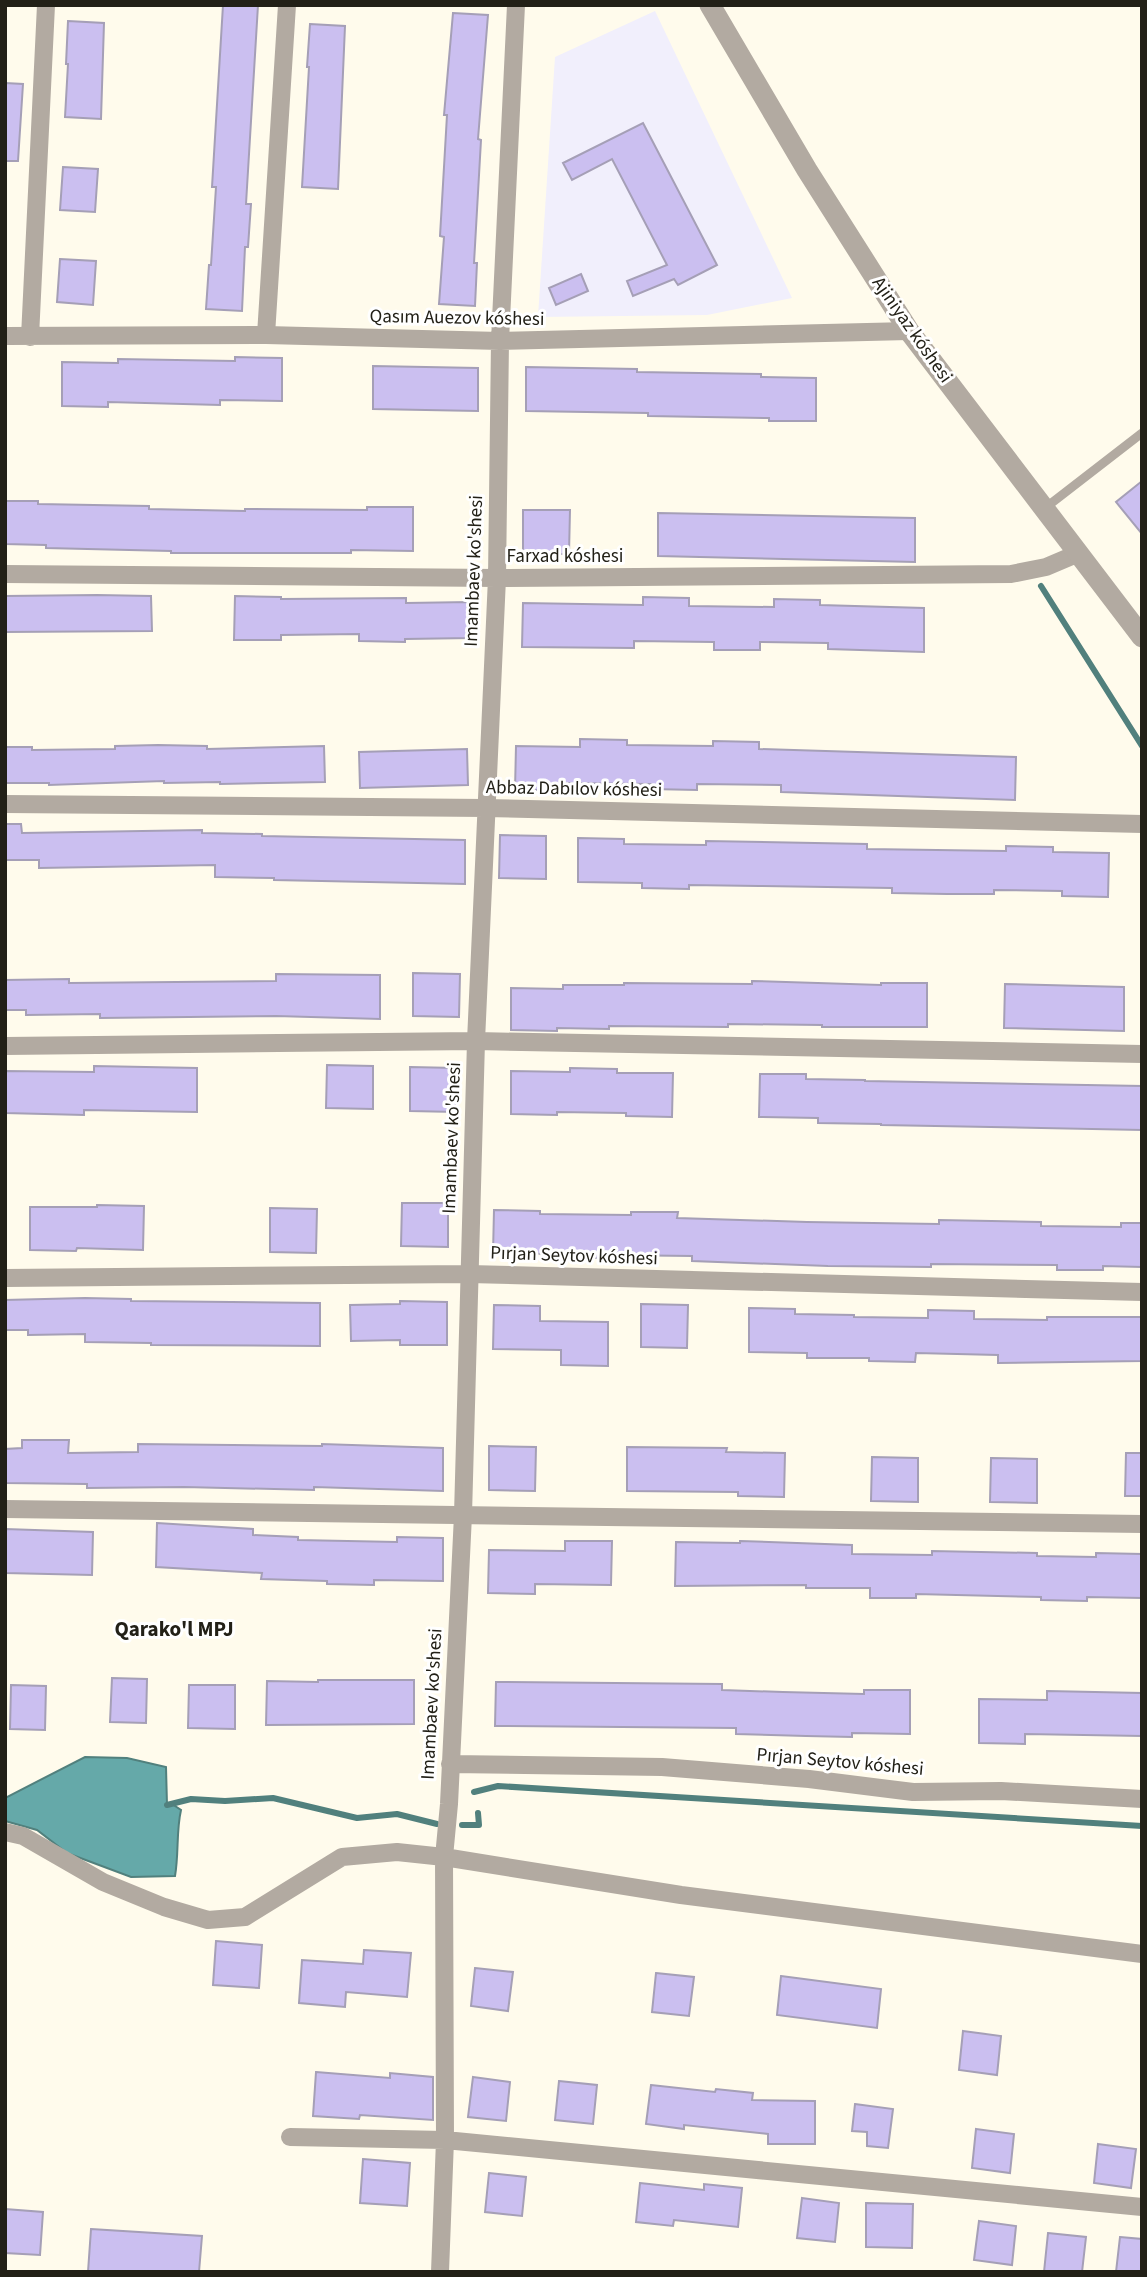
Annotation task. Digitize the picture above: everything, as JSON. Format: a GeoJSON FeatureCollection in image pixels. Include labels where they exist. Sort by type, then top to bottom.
{"type":"FeatureCollection","features":[{"type":"Feature","properties":{"kind":"street"},"geometry":{"type":"LineString","coordinates":[[30,337],[46,5]]}},
{"type":"Feature","properties":{"kind":"street"},"geometry":{"type":"LineString","coordinates":[[266,335],[287,5]]}},
{"type":"Feature","properties":{"kind":"street","name":"Imambaev ko'shesi"},"geometry":{"type":"LineString","coordinates":[[440,2272],[445,2140],[444,1857],[463,1515],[476,1041],[497,578],[500,341],[516,5]]}},
{"type":"Feature","properties":{"kind":"street","name":"Ajiniyaz kóshesi"},"geometry":{"type":"LineString","coordinates":[[710,5],[807,170],[909,331],[1142,637]]}},
{"type":"Feature","properties":{"kind":"street","name":"Qasım Auezov kóshesi"},"geometry":{"type":"LineString","coordinates":[[5,336],[266,335],[500,341],[909,331]]}},
{"type":"Feature","properties":{"kind":"street","name":"Farxad kóshesi"},"geometry":{"type":"LineString","coordinates":[[5,573],[497,578],[1011,574],[1046,567],[1079,553]]}},
{"type":"Feature","properties":{"kind":"street","name":"Abbaz Dabılov kóshesi"},"geometry":{"type":"LineString","coordinates":[[5,804],[485,808],[1142,824]]}},
{"type":"Feature","properties":{"kind":"street"},"geometry":{"type":"LineString","coordinates":[[5,1046],[476,1041],[1142,1054]]}},
{"type":"Feature","properties":{"kind":"street","name":"Pırjan Seytov kóshesi"},"geometry":{"type":"LineString","coordinates":[[5,1278],[469,1274],[1142,1292]]}},
{"type":"Feature","properties":{"kind":"street"},"geometry":{"type":"LineString","coordinates":[[5,1509],[1142,1524]]}},
{"type":"Feature","properties":{"kind":"street","name":"Pırjan Seytov kóshesi"},"geometry":{"type":"LineString","coordinates":[[450,1764],[662,1767],[809,1779],[913,1792],[1001,1791],[1142,1799]]}},
{"type":"Feature","properties":{"kind":"street"},"geometry":{"type":"LineString","coordinates":[[5,1832],[23,1836],[103,1882],[164,1907],[208,1920],[245,1917],[342,1857],[397,1852],[681,1895],[1142,1954]]}},
{"type":"Feature","properties":{"kind":"street"},"geometry":{"type":"LineString","coordinates":[[290,2137],[445,2140],[1142,2207]]}},
{"type":"Feature","properties":{"kind":"lane"},"geometry":{"type":"LineString","coordinates":[[1045,508],[1142,433]]}},
{"type":"Feature","properties":{"kind":"shaded area"},"geometry":{"type":"Polygon","coordinates":[[[655,11],[792,298],[707,315],[538,317],[555,57],[655,11]]]}},
{"type":"Feature","properties":{"kind":"water"},"geometry":{"type":"Polygon","coordinates":[[[85,1757],[127,1758],[166,1767],[167,1805],[172,1804],[181,1810],[175,1876],[131,1877],[67,1853],[37,1830],[5,1821],[5,1798],[85,1757]]]}},
{"type":"Feature","properties":{"kind":"building"},"geometry":{"type":"Polygon","coordinates":[[[223,5],[258,5],[246,204],[251,204],[248,247],[245,247],[242,311],[206,309],[216,187],[212,187],[223,5]]]}},
{"type":"Feature","properties":{"kind":"building"},"geometry":{"type":"Polygon","coordinates":[[[453,13],[488,15],[478,139],[481,140],[474,263],[477,263],[475,306],[439,304],[444,237],[440,236],[447,115],[444,115],[453,13]]]}},
{"type":"Feature","properties":{"kind":"building"},"geometry":{"type":"Polygon","coordinates":[[[68,21],[104,23],[101,119],[65,117],[68,21]]]}},
{"type":"Feature","properties":{"kind":"building"},"geometry":{"type":"Polygon","coordinates":[[[310,24],[345,26],[338,189],[302,187],[310,24]]]}},
{"type":"Feature","properties":{"kind":"building"},"geometry":{"type":"Polygon","coordinates":[[[5,83],[23,84],[18,161],[5,161],[5,83]]]}},
{"type":"Feature","properties":{"kind":"building"},"geometry":{"type":"Polygon","coordinates":[[[643,123],[717,265],[678,285],[674,279],[633,296],[627,281],[667,265],[612,159],[572,180],[563,163],[643,123]]]}},
{"type":"Feature","properties":{"kind":"building"},"geometry":{"type":"Polygon","coordinates":[[[63,167],[98,169],[95,212],[60,210],[63,167]]]}},
{"type":"Feature","properties":{"kind":"building"},"geometry":{"type":"Polygon","coordinates":[[[60,259],[96,261],[93,305],[57,302],[60,259]]]}},
{"type":"Feature","properties":{"kind":"building"},"geometry":{"type":"Polygon","coordinates":[[[581,274],[588,291],[556,305],[549,288],[581,274]]]}},
{"type":"Feature","properties":{"kind":"building"},"geometry":{"type":"Polygon","coordinates":[[[235,357],[282,358],[282,401],[220,400],[220,405],[108,402],[108,407],[62,406],[62,362],[118,363],[118,359],[235,361],[235,357]]]}},
{"type":"Feature","properties":{"kind":"building"},"geometry":{"type":"Polygon","coordinates":[[[373,366],[478,368],[478,411],[373,409],[373,366]]]}},
{"type":"Feature","properties":{"kind":"building"},"geometry":{"type":"Polygon","coordinates":[[[526,367],[637,369],[637,372],[761,374],[761,377],[816,378],[816,421],[648,416],[648,413],[526,411],[526,367]]]}},
{"type":"Feature","properties":{"kind":"building"},"geometry":{"type":"Polygon","coordinates":[[[1142,481],[1142,534],[1116,502],[1142,481]]]}},
{"type":"Feature","properties":{"kind":"building"},"geometry":{"type":"Polygon","coordinates":[[[5,501],[245,511],[413,507],[413,551],[171,553],[5,544],[5,501]]]}},
{"type":"Feature","properties":{"kind":"building"},"geometry":{"type":"Polygon","coordinates":[[[523,510],[570,510],[569,554],[523,554],[523,510]]]}},
{"type":"Feature","properties":{"kind":"building"},"geometry":{"type":"Polygon","coordinates":[[[658,513],[915,518],[915,562],[658,556],[658,513]]]}},
{"type":"Feature","properties":{"kind":"building"},"geometry":{"type":"Polygon","coordinates":[[[5,596],[151,596],[152,631],[5,632],[5,596]]]}},
{"type":"Feature","properties":{"kind":"building"},"geometry":{"type":"Polygon","coordinates":[[[235,596],[281,599],[406,598],[406,603],[470,602],[471,638],[405,639],[405,642],[359,641],[359,634],[281,635],[281,640],[234,640],[235,596]]]}},
{"type":"Feature","properties":{"kind":"building"},"geometry":{"type":"Polygon","coordinates":[[[643,597],[689,598],[689,606],[774,607],[774,599],[820,600],[820,605],[924,608],[924,652],[828,649],[828,643],[760,642],[760,650],[714,650],[714,642],[634,641],[634,648],[522,647],[523,603],[643,605],[643,597]]]}},
{"type":"Feature","properties":{"kind":"building"},"geometry":{"type":"Polygon","coordinates":[[[580,739],[627,740],[627,745],[713,746],[713,741],[759,742],[759,749],[1016,757],[1015,800],[781,792],[781,785],[697,784],[697,790],[651,789],[651,784],[562,783],[562,790],[515,790],[516,746],[580,747],[580,739]]]}},
{"type":"Feature","properties":{"kind":"building"},"geometry":{"type":"Polygon","coordinates":[[[115,746],[207,746],[207,749],[324,746],[325,782],[220,784],[164,781],[49,785],[5,783],[5,747],[32,747],[32,750],[115,749],[115,746]]]}},
{"type":"Feature","properties":{"kind":"building"},"geometry":{"type":"Polygon","coordinates":[[[467,749],[468,785],[360,788],[359,752],[467,749]]]}},
{"type":"Feature","properties":{"kind":"building"},"geometry":{"type":"Polygon","coordinates":[[[5,824],[21,824],[22,833],[202,830],[202,833],[262,836],[465,840],[465,884],[215,877],[215,865],[39,868],[39,860],[5,860],[5,824]]]}},
{"type":"Feature","properties":{"kind":"building"},"geometry":{"type":"Polygon","coordinates":[[[500,835],[546,836],[546,879],[499,878],[500,835]]]}},
{"type":"Feature","properties":{"kind":"building"},"geometry":{"type":"Polygon","coordinates":[[[578,838],[624,839],[624,844],[706,845],[706,841],[867,844],[867,849],[1006,851],[1006,846],[1053,847],[1053,852],[1109,853],[1108,897],[1062,896],[1062,891],[994,890],[994,894],[892,893],[892,888],[689,885],[689,889],[642,888],[642,883],[578,882],[578,838]]]}},
{"type":"Feature","properties":{"kind":"building"},"geometry":{"type":"Polygon","coordinates":[[[413,973],[460,974],[459,1017],[413,1016],[413,973]]]}},
{"type":"Feature","properties":{"kind":"building"},"geometry":{"type":"Polygon","coordinates":[[[276,974],[380,975],[380,1019],[276,1016],[100,1018],[100,1014],[26,1015],[26,1010],[5,1010],[5,980],[69,979],[69,983],[276,981],[276,974]]]}},
{"type":"Feature","properties":{"kind":"building"},"geometry":{"type":"Polygon","coordinates":[[[752,981],[881,985],[927,983],[927,1027],[728,1024],[728,1027],[609,1026],[609,1029],[511,1030],[511,988],[563,989],[563,985],[624,983],[752,984],[752,981]]]}},
{"type":"Feature","properties":{"kind":"building"},"geometry":{"type":"Polygon","coordinates":[[[1005,984],[1124,987],[1124,1031],[1004,1028],[1005,984]]]}},
{"type":"Feature","properties":{"kind":"building"},"geometry":{"type":"Polygon","coordinates":[[[327,1065],[373,1066],[373,1109],[326,1108],[327,1065]]]}},
{"type":"Feature","properties":{"kind":"building"},"geometry":{"type":"Polygon","coordinates":[[[94,1066],[197,1068],[197,1112],[84,1110],[84,1115],[5,1113],[5,1071],[94,1072],[94,1066]]]}},
{"type":"Feature","properties":{"kind":"building"},"geometry":{"type":"Polygon","coordinates":[[[410,1067],[456,1068],[456,1112],[410,1111],[410,1067]]]}},
{"type":"Feature","properties":{"kind":"building"},"geometry":{"type":"Polygon","coordinates":[[[570,1068],[617,1069],[617,1073],[673,1073],[672,1117],[626,1116],[626,1113],[511,1114],[511,1071],[570,1072],[570,1068]]]}},
{"type":"Feature","properties":{"kind":"building"},"geometry":{"type":"Polygon","coordinates":[[[760,1074],[806,1074],[806,1079],[865,1081],[1142,1086],[1142,1130],[818,1123],[818,1118],[759,1117],[760,1074]]]}},
{"type":"Feature","properties":{"kind":"building"},"geometry":{"type":"Polygon","coordinates":[[[402,1203],[448,1203],[448,1247],[401,1246],[402,1203]]]}},
{"type":"Feature","properties":{"kind":"building"},"geometry":{"type":"Polygon","coordinates":[[[144,1206],[143,1250],[30,1250],[30,1207],[144,1206]]]}},
{"type":"Feature","properties":{"kind":"building"},"geometry":{"type":"Polygon","coordinates":[[[270,1208],[317,1209],[316,1253],[270,1252],[270,1208]]]}},
{"type":"Feature","properties":{"kind":"building"},"geometry":{"type":"Polygon","coordinates":[[[494,1210],[540,1211],[540,1214],[631,1215],[631,1212],[678,1212],[677,1218],[807,1222],[939,1224],[939,1220],[1121,1227],[1121,1223],[1142,1223],[1142,1267],[1103,1266],[1103,1270],[1057,1270],[1057,1265],[828,1266],[692,1261],[692,1256],[607,1255],[607,1258],[560,1258],[560,1254],[493,1253],[494,1210]]]}},
{"type":"Feature","properties":{"kind":"building"},"geometry":{"type":"Polygon","coordinates":[[[85,1298],[320,1303],[320,1346],[85,1342],[85,1334],[28,1335],[28,1330],[5,1330],[5,1300],[85,1298]]]}},
{"type":"Feature","properties":{"kind":"building"},"geometry":{"type":"Polygon","coordinates":[[[400,1301],[447,1302],[447,1345],[400,1345],[400,1340],[351,1341],[350,1305],[400,1304],[400,1301]]]}},
{"type":"Feature","properties":{"kind":"building"},"geometry":{"type":"Polygon","coordinates":[[[641,1304],[688,1305],[687,1348],[641,1347],[641,1304]]]}},
{"type":"Feature","properties":{"kind":"building"},"geometry":{"type":"Polygon","coordinates":[[[494,1305],[540,1306],[540,1321],[608,1322],[608,1366],[561,1365],[561,1350],[493,1349],[494,1305]]]}},
{"type":"Feature","properties":{"kind":"building"},"geometry":{"type":"Polygon","coordinates":[[[749,1308],[795,1309],[795,1314],[854,1317],[928,1318],[928,1310],[974,1311],[974,1319],[1142,1317],[1142,1361],[998,1363],[998,1355],[916,1353],[915,1362],[869,1361],[869,1358],[807,1358],[807,1353],[749,1352],[749,1308]]]}},
{"type":"Feature","properties":{"kind":"building"},"geometry":{"type":"Polygon","coordinates":[[[22,1440],[69,1440],[68,1453],[138,1452],[138,1444],[322,1444],[443,1448],[443,1491],[314,1487],[314,1490],[87,1488],[87,1484],[5,1483],[5,1449],[22,1448],[22,1440]]]}},
{"type":"Feature","properties":{"kind":"building"},"geometry":{"type":"Polygon","coordinates":[[[489,1446],[536,1447],[535,1491],[489,1490],[489,1446]]]}},
{"type":"Feature","properties":{"kind":"building"},"geometry":{"type":"Polygon","coordinates":[[[627,1447],[727,1448],[726,1452],[785,1453],[784,1497],[738,1496],[738,1492],[627,1491],[627,1447]]]}},
{"type":"Feature","properties":{"kind":"building"},"geometry":{"type":"Polygon","coordinates":[[[1126,1453],[1142,1453],[1142,1496],[1125,1496],[1126,1453]]]}},
{"type":"Feature","properties":{"kind":"building"},"geometry":{"type":"Polygon","coordinates":[[[872,1457],[918,1458],[918,1502],[871,1501],[872,1457]]]}},
{"type":"Feature","properties":{"kind":"building"},"geometry":{"type":"Polygon","coordinates":[[[991,1458],[1037,1459],[1037,1503],[990,1502],[991,1458]]]}},
{"type":"Feature","properties":{"kind":"building"},"geometry":{"type":"Polygon","coordinates":[[[157,1523],[253,1529],[253,1535],[298,1537],[298,1540],[397,1542],[397,1537],[443,1538],[443,1581],[374,1580],[374,1585],[327,1584],[327,1581],[261,1579],[262,1573],[156,1567],[157,1523]]]}},
{"type":"Feature","properties":{"kind":"building"},"geometry":{"type":"Polygon","coordinates":[[[5,1529],[93,1532],[92,1575],[5,1573],[5,1529]]]}},
{"type":"Feature","properties":{"kind":"building"},"geometry":{"type":"Polygon","coordinates":[[[565,1541],[612,1541],[611,1585],[535,1584],[535,1594],[488,1593],[489,1550],[565,1551],[565,1541]]]}},
{"type":"Feature","properties":{"kind":"building"},"geometry":{"type":"Polygon","coordinates":[[[676,1542],[852,1545],[852,1554],[932,1555],[932,1551],[1096,1557],[1096,1553],[1142,1554],[1142,1598],[1087,1597],[1087,1601],[1041,1600],[1041,1597],[916,1594],[916,1598],[870,1598],[870,1588],[806,1588],[806,1585],[675,1586],[676,1542]]]}},
{"type":"Feature","properties":{"kind":"building"},"geometry":{"type":"Polygon","coordinates":[[[112,1678],[147,1679],[146,1723],[110,1722],[112,1678]]]}},
{"type":"Feature","properties":{"kind":"building"},"geometry":{"type":"Polygon","coordinates":[[[414,1680],[414,1724],[266,1725],[267,1681],[414,1680]]]}},
{"type":"Feature","properties":{"kind":"building"},"geometry":{"type":"Polygon","coordinates":[[[496,1682],[722,1684],[722,1690],[864,1694],[864,1690],[910,1690],[910,1734],[852,1733],[852,1737],[736,1734],[736,1728],[495,1726],[496,1682]]]}},
{"type":"Feature","properties":{"kind":"building"},"geometry":{"type":"Polygon","coordinates":[[[11,1685],[46,1686],[45,1730],[10,1729],[11,1685]]]}},
{"type":"Feature","properties":{"kind":"building"},"geometry":{"type":"Polygon","coordinates":[[[189,1685],[235,1685],[235,1729],[188,1728],[189,1685]]]}},
{"type":"Feature","properties":{"kind":"building"},"geometry":{"type":"Polygon","coordinates":[[[1047,1691],[1142,1693],[1142,1736],[1025,1734],[1025,1744],[979,1743],[979,1699],[1047,1700],[1047,1691]]]}},
{"type":"Feature","properties":{"kind":"building"},"geometry":{"type":"Polygon","coordinates":[[[216,1941],[262,1945],[259,1988],[213,1985],[216,1941]]]}},
{"type":"Feature","properties":{"kind":"building"},"geometry":{"type":"Polygon","coordinates":[[[364,1950],[411,1953],[407,1997],[346,1992],[345,2007],[299,2003],[302,1960],[363,1964],[364,1950]]]}},
{"type":"Feature","properties":{"kind":"building"},"geometry":{"type":"Polygon","coordinates":[[[475,1968],[513,1972],[508,2011],[471,2006],[475,1968]]]}},
{"type":"Feature","properties":{"kind":"building"},"geometry":{"type":"Polygon","coordinates":[[[656,1973],[694,1977],[689,2016],[652,2012],[656,1973]]]}},
{"type":"Feature","properties":{"kind":"building"},"geometry":{"type":"Polygon","coordinates":[[[781,1976],[881,1989],[877,2028],[777,2015],[781,1976]]]}},
{"type":"Feature","properties":{"kind":"building"},"geometry":{"type":"Polygon","coordinates":[[[963,2031],[1001,2036],[997,2075],[959,2070],[963,2031]]]}},
{"type":"Feature","properties":{"kind":"building"},"geometry":{"type":"Polygon","coordinates":[[[316,2072],[390,2078],[390,2073],[433,2077],[433,2120],[360,2115],[359,2119],[313,2116],[316,2072]]]}},
{"type":"Feature","properties":{"kind":"building"},"geometry":{"type":"Polygon","coordinates":[[[473,2077],[510,2082],[506,2121],[468,2117],[473,2077]]]}},
{"type":"Feature","properties":{"kind":"building"},"geometry":{"type":"Polygon","coordinates":[[[559,2081],[597,2085],[593,2124],[555,2120],[559,2081]]]}},
{"type":"Feature","properties":{"kind":"building"},"geometry":{"type":"Polygon","coordinates":[[[651,2085],[753,2093],[752,2100],[815,2101],[815,2144],[768,2144],[768,2134],[684,2125],[684,2129],[646,2124],[651,2085]]]}},
{"type":"Feature","properties":{"kind":"building"},"geometry":{"type":"Polygon","coordinates":[[[855,2104],[893,2109],[888,2148],[867,2146],[867,2132],[852,2131],[855,2104]]]}},
{"type":"Feature","properties":{"kind":"building"},"geometry":{"type":"Polygon","coordinates":[[[976,2129],[1014,2134],[1010,2173],[972,2168],[976,2129]]]}},
{"type":"Feature","properties":{"kind":"building"},"geometry":{"type":"Polygon","coordinates":[[[1098,2144],[1136,2149],[1131,2188],[1094,2183],[1098,2144]]]}},
{"type":"Feature","properties":{"kind":"building"},"geometry":{"type":"Polygon","coordinates":[[[363,2159],[410,2163],[407,2206],[360,2203],[363,2159]]]}},
{"type":"Feature","properties":{"kind":"building"},"geometry":{"type":"Polygon","coordinates":[[[489,2173],[526,2177],[522,2216],[485,2212],[489,2173]]]}},
{"type":"Feature","properties":{"kind":"building"},"geometry":{"type":"Polygon","coordinates":[[[640,2183],[704,2190],[704,2184],[742,2188],[738,2227],[674,2220],[673,2226],[636,2222],[640,2183]]]}},
{"type":"Feature","properties":{"kind":"building"},"geometry":{"type":"Polygon","coordinates":[[[802,2198],[839,2203],[835,2242],[797,2238],[802,2198]]]}},
{"type":"Feature","properties":{"kind":"building"},"geometry":{"type":"Polygon","coordinates":[[[866,2203],[913,2204],[912,2248],[866,2247],[866,2203]]]}},
{"type":"Feature","properties":{"kind":"building"},"geometry":{"type":"Polygon","coordinates":[[[5,2209],[43,2212],[40,2255],[5,2253],[5,2209]]]}},
{"type":"Feature","properties":{"kind":"building"},"geometry":{"type":"Polygon","coordinates":[[[979,2221],[1016,2226],[1012,2265],[974,2260],[979,2221]]]}},
{"type":"Feature","properties":{"kind":"building"},"geometry":{"type":"Polygon","coordinates":[[[91,2229],[202,2236],[199,2272],[88,2272],[91,2229]]]}},
{"type":"Feature","properties":{"kind":"building"},"geometry":{"type":"Polygon","coordinates":[[[1048,2233],[1086,2237],[1082,2272],[1044,2272],[1048,2233]]]}},
{"type":"Feature","properties":{"kind":"building"},"geometry":{"type":"Polygon","coordinates":[[[1120,2237],[1142,2239],[1142,2272],[1116,2272],[1120,2237]]]}},
{"type":"Feature","properties":{"kind":"waterway"},"geometry":{"type":"LineString","coordinates":[[1041,586],[1142,746]]}},
{"type":"Feature","properties":{"kind":"waterway"},"geometry":{"type":"LineString","coordinates":[[474,1792],[498,1786],[1142,1826]]}},
{"type":"Feature","properties":{"kind":"waterway"},"geometry":{"type":"LineString","coordinates":[[167,1805],[191,1799],[225,1801],[273,1798],[357,1818],[397,1814],[437,1824]]}},
{"type":"Feature","properties":{"kind":"waterway"},"geometry":{"type":"LineString","coordinates":[[462,1825],[479,1825],[478,1813]]}},
{"type":"Feature","properties":{"kind":"district","name":"Qarako'l MPJ"},"geometry":{"type":"Point","coordinates":[174,1629]}}]}
